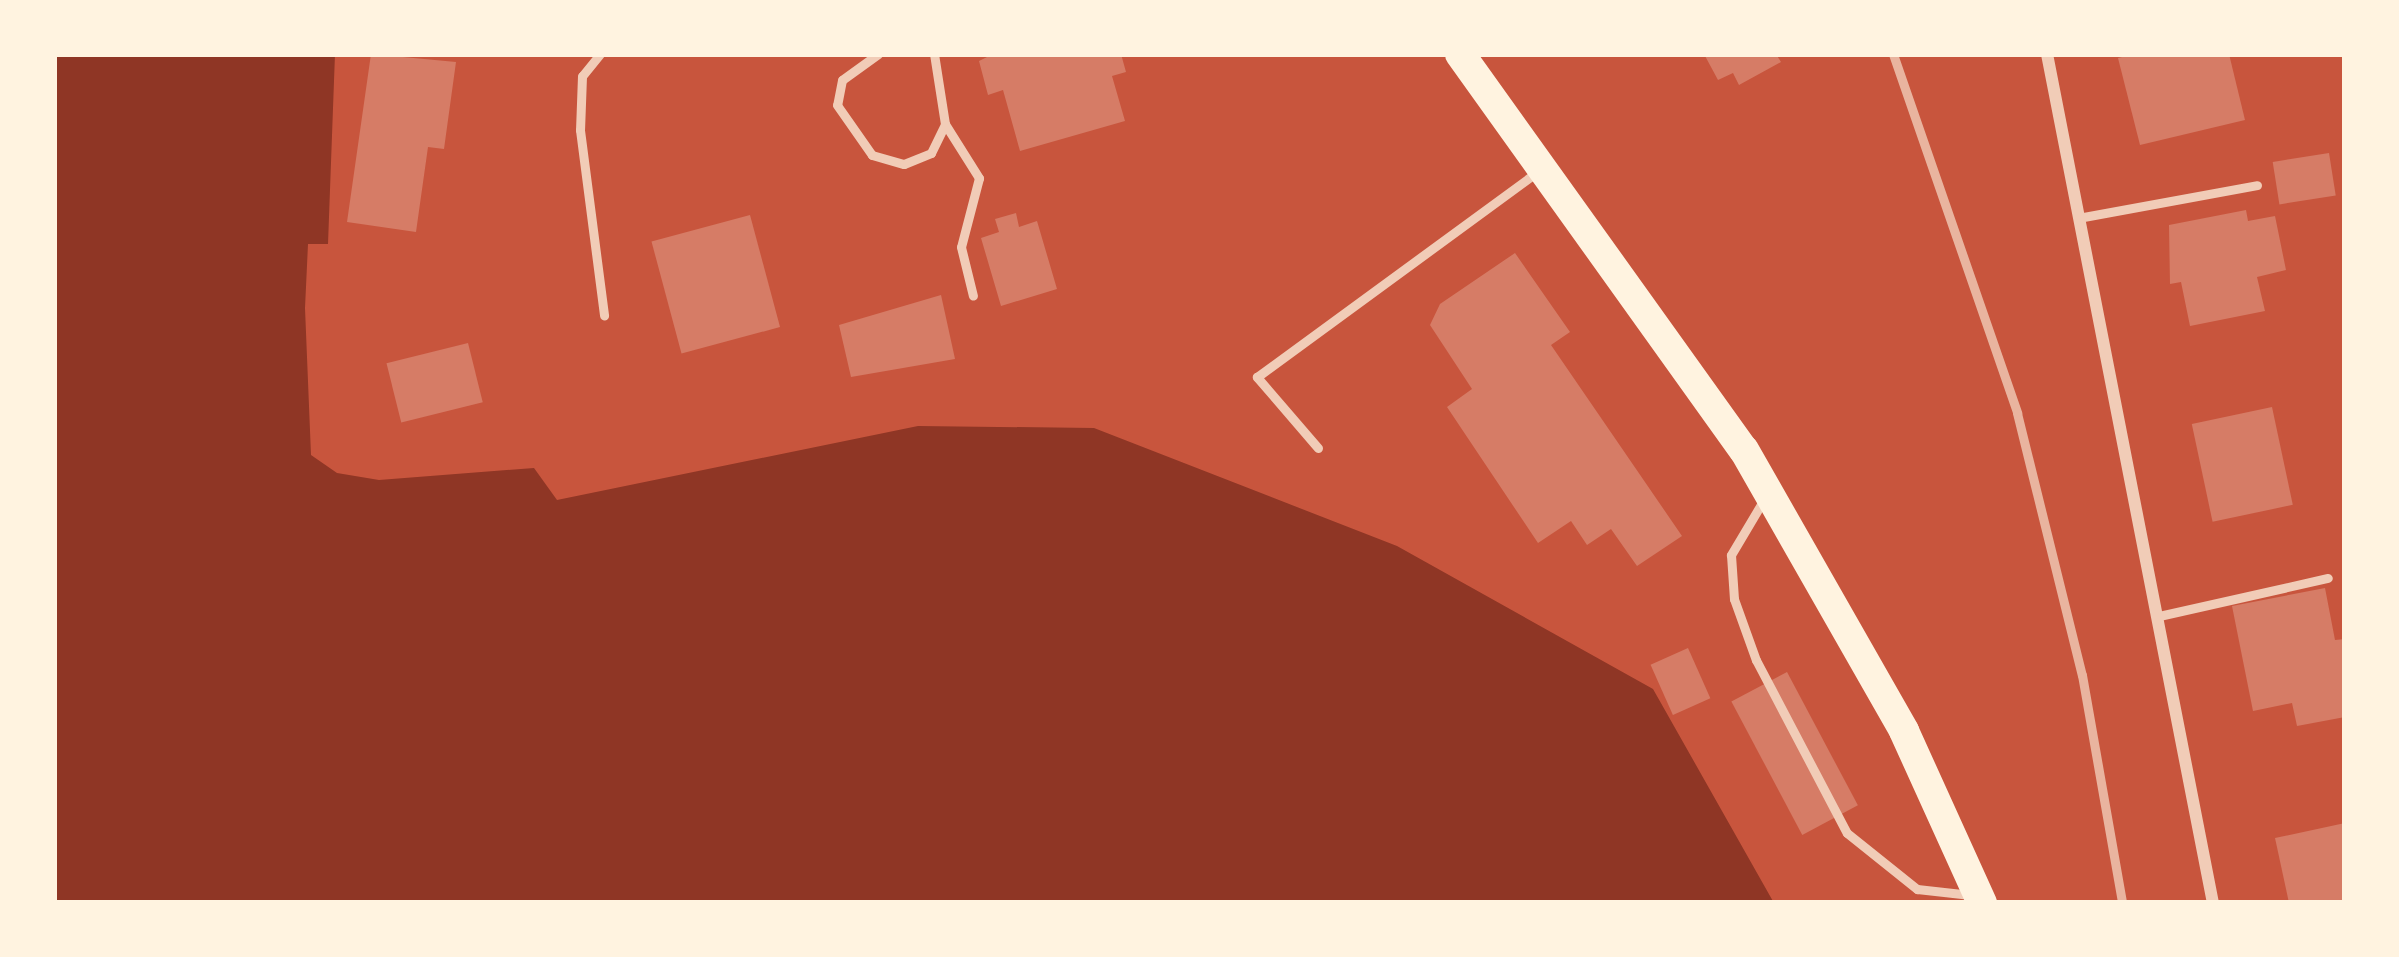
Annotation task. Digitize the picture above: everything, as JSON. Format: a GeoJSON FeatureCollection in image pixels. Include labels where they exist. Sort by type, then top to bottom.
{"type":"FeatureCollection","features":[{"type":"Feature","properties":{"kind":"main road"},"geometry":{"type":"LineString","coordinates":[[1460,54],[1544,167],[1768,492],[1904,731],[1980,900]]}},
{"type":"Feature","properties":{"kind":"street"},"geometry":{"type":"LineString","coordinates":[[2048,54],[2213,903]]}},
{"type":"Feature","properties":{"kind":"lane"},"geometry":{"type":"LineString","coordinates":[[600,54],[582,76],[580,130],[604,315]]}},
{"type":"Feature","properties":{"kind":"lane"},"geometry":{"type":"LineString","coordinates":[[878,54],[842,80],[837,105],[872,155],[904,164],[931,153],[945,124]]}},
{"type":"Feature","properties":{"kind":"lane"},"geometry":{"type":"LineString","coordinates":[[934,54],[945,124],[979,178],[961,247],[974,296]]}},
{"type":"Feature","properties":{"kind":"lane"},"geometry":{"type":"LineString","coordinates":[[1318,448],[1257,377],[1544,167]]}},
{"type":"Feature","properties":{"kind":"lane"},"geometry":{"type":"LineString","coordinates":[[2078,218],[2257,185]]}},
{"type":"Feature","properties":{"kind":"lane"},"geometry":{"type":"LineString","coordinates":[[1768,492],[1731,555],[1734,599],[1756,660],[1847,833],[1917,889],[1980,900]]}},
{"type":"Feature","properties":{"kind":"lane"},"geometry":{"type":"LineString","coordinates":[[2159,616],[2328,578]]}},
{"type":"Feature","properties":{"kind":"lane"},"geometry":{"type":"LineString","coordinates":[[1917,889],[1919,903]]}},
{"type":"Feature","properties":{"kind":"shaded area"},"geometry":{"type":"Polygon","coordinates":[[[54,54],[335,54],[328,244],[308,244],[305,308],[311,455],[337,473],[379,480],[534,468],[557,500],[918,426],[1094,428],[1397,546],[1653,689],[1774,903],[54,903],[54,54]]]}},
{"type":"Feature","properties":{"kind":"pier"},"geometry":{"type":"Polygon","coordinates":[[[335,54],[341,54],[341,236],[335,236],[335,54]]]}},
{"type":"Feature","properties":{"kind":"building"},"geometry":{"type":"Polygon","coordinates":[[[371,54],[456,62],[444,149],[428,147],[416,232],[347,222],[371,54]]]}},
{"type":"Feature","properties":{"kind":"building"},"geometry":{"type":"Polygon","coordinates":[[[993,54],[1121,54],[1126,72],[1112,76],[1125,121],[1020,151],[1003,90],[988,95],[979,61],[993,54]]]}},
{"type":"Feature","properties":{"kind":"building"},"geometry":{"type":"Polygon","coordinates":[[[1704,54],[1776,54],[1781,62],[1739,85],[1733,73],[1718,80],[1704,54]]]}},
{"type":"Feature","properties":{"kind":"building"},"geometry":{"type":"Polygon","coordinates":[[[2229,54],[2245,120],[2140,145],[2118,58],[2229,54]]]}},
{"type":"Feature","properties":{"kind":"building"},"geometry":{"type":"Polygon","coordinates":[[[2329,153],[2336,195],[2279,204],[2273,162],[2329,153]]]}},
{"type":"Feature","properties":{"kind":"building"},"geometry":{"type":"Polygon","coordinates":[[[2246,210],[2248,221],[2275,216],[2286,270],[2257,277],[2265,311],[2190,326],[2181,282],[2170,284],[2169,225],[2246,210]]]}},
{"type":"Feature","properties":{"kind":"building"},"geometry":{"type":"Polygon","coordinates":[[[1016,213],[1019,227],[1037,221],[1057,289],[1001,306],[981,238],[999,232],[995,219],[1016,213]]]}},
{"type":"Feature","properties":{"kind":"building"},"geometry":{"type":"Polygon","coordinates":[[[750,215],[780,327],[681,353],[651,241],[750,215]]]}},
{"type":"Feature","properties":{"kind":"building"},"geometry":{"type":"Polygon","coordinates":[[[1515,253],[1570,332],[1551,345],[1682,536],[1637,566],[1611,529],[1587,545],[1571,521],[1538,543],[1447,407],[1472,389],[1430,325],[1440,304],[1515,253]]]}},
{"type":"Feature","properties":{"kind":"building"},"geometry":{"type":"Polygon","coordinates":[[[941,295],[955,359],[851,377],[839,325],[941,295]]]}},
{"type":"Feature","properties":{"kind":"building"},"geometry":{"type":"Polygon","coordinates":[[[468,343],[483,402],[401,423],[386,363],[468,343]]]}},
{"type":"Feature","properties":{"kind":"building"},"geometry":{"type":"Polygon","coordinates":[[[2272,407],[2293,505],[2213,522],[2192,424],[2272,407]]]}},
{"type":"Feature","properties":{"kind":"building"},"geometry":{"type":"Polygon","coordinates":[[[2325,588],[2335,640],[2345,639],[2345,717],[2297,726],[2292,703],[2253,711],[2232,606],[2325,588]]]}},
{"type":"Feature","properties":{"kind":"building"},"geometry":{"type":"Polygon","coordinates":[[[1688,648],[1710,698],[1673,715],[1651,665],[1688,648]]]}},
{"type":"Feature","properties":{"kind":"building"},"geometry":{"type":"Polygon","coordinates":[[[1787,672],[1858,805],[1802,835],[1731,702],[1787,672]]]}},
{"type":"Feature","properties":{"kind":"building"},"geometry":{"type":"Polygon","coordinates":[[[2345,823],[2345,903],[2289,903],[2275,838],[2345,823]]]}},
{"type":"Feature","properties":{"kind":"railway"},"geometry":{"type":"LineString","coordinates":[[1893,54],[2017,413],[2082,675],[2122,903]]}}]}
